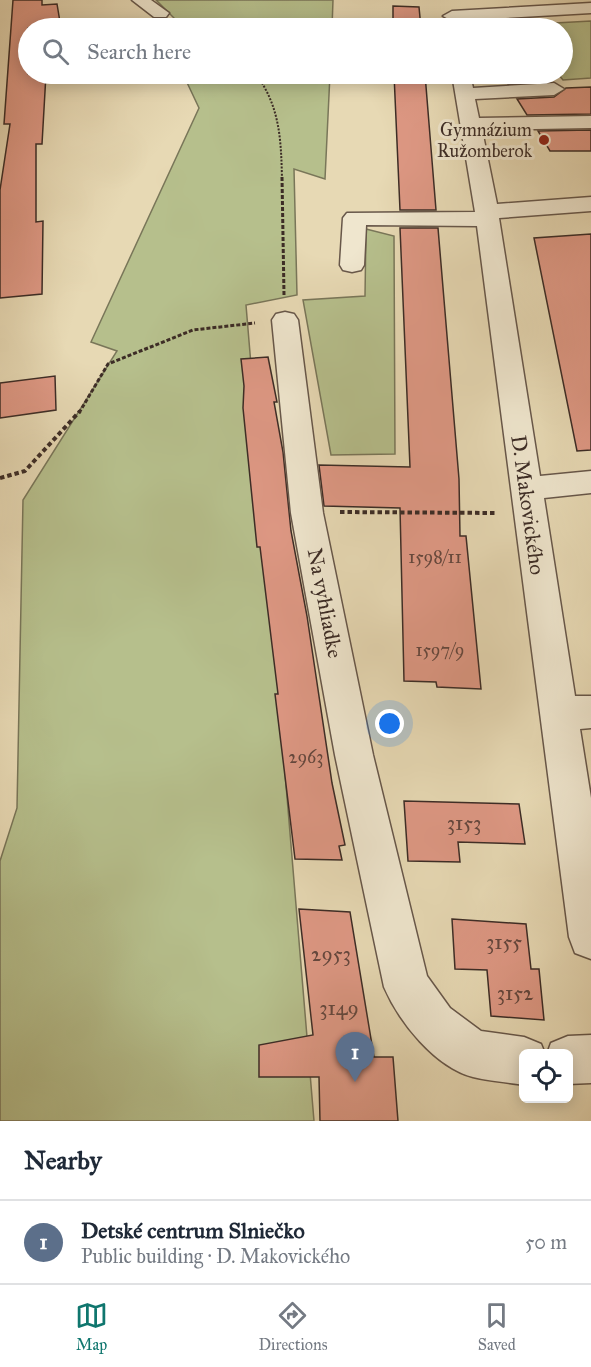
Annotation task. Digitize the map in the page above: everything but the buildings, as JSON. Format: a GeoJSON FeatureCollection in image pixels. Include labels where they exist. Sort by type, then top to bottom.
{"type":"FeatureCollection","features":[{"type":"Feature","properties":{"kind":"street"},"geometry":{"type":"LineString","coordinates":[[140,0],[160,13]]}},
{"type":"Feature","properties":{"kind":"street"},"geometry":{"type":"LineString","coordinates":[[444,0],[451,18]]}},
{"type":"Feature","properties":{"kind":"street"},"geometry":{"type":"LineString","coordinates":[[472,18],[533,5],[591,8]]}},
{"type":"Feature","properties":{"kind":"street"},"geometry":{"type":"LineString","coordinates":[[463,84],[554,89]]}},
{"type":"Feature","properties":{"kind":"street","name":"D. Makovického"},"geometry":{"type":"LineString","coordinates":[[463,84],[488,215],[527,501],[575,713],[591,937]]}},
{"type":"Feature","properties":{"kind":"street"},"geometry":{"type":"LineString","coordinates":[[471,124],[591,122]]}},
{"type":"Feature","properties":{"kind":"street"},"geometry":{"type":"LineString","coordinates":[[351,265],[356,218],[488,215],[591,204]]}},
{"type":"Feature","properties":{"kind":"street","name":"Na vyhliadke"},"geometry":{"type":"LineString","coordinates":[[285,320],[307,513],[354,755],[407,987],[434,1024],[472,1053],[519,1060]]}},
{"type":"Feature","properties":{"kind":"street"},"geometry":{"type":"LineString","coordinates":[[527,501],[591,482]]}},
{"type":"Feature","properties":{"kind":"street"},"geometry":{"type":"LineString","coordinates":[[573,1060],[591,1059]]}},
{"type":"Feature","properties":{"kind":"path"},"geometry":{"type":"LineString","coordinates":[[0,478],[25,471],[82,409],[108,364],[193,330],[285,320],[281,238],[281,130],[263,84]]}},
{"type":"Feature","properties":{"kind":"path"},"geometry":{"type":"LineString","coordinates":[[307,513],[527,501]]}},
{"type":"Feature","properties":{"kind":"green space"},"geometry":{"type":"Polygon","coordinates":[[[156,0],[333,0],[332,18],[174,18],[156,0]]]}},
{"type":"Feature","properties":{"kind":"green space"},"geometry":{"type":"Polygon","coordinates":[[[591,21],[591,78],[573,79],[573,22],[591,21]]]}},
{"type":"Feature","properties":{"kind":"green space"},"geometry":{"type":"Polygon","coordinates":[[[188,84],[330,84],[325,179],[294,169],[297,295],[246,305],[314,1121],[0,1121],[0,861],[17,808],[23,500],[117,351],[91,342],[199,108],[188,84]]]}},
{"type":"Feature","properties":{"kind":"green space"},"geometry":{"type":"Polygon","coordinates":[[[366,229],[394,236],[395,454],[331,455],[303,300],[365,296],[366,229]]]}},
{"type":"Feature","properties":{"kind":"place","name":"Gymnázium Ružomberok"},"geometry":{"type":"Point","coordinates":[544,140]}},
{"type":"Feature","properties":{"kind":"place","name":"Detské centrum Slniečko"},"geometry":{"type":"Point","coordinates":[355,1082]}}]}
